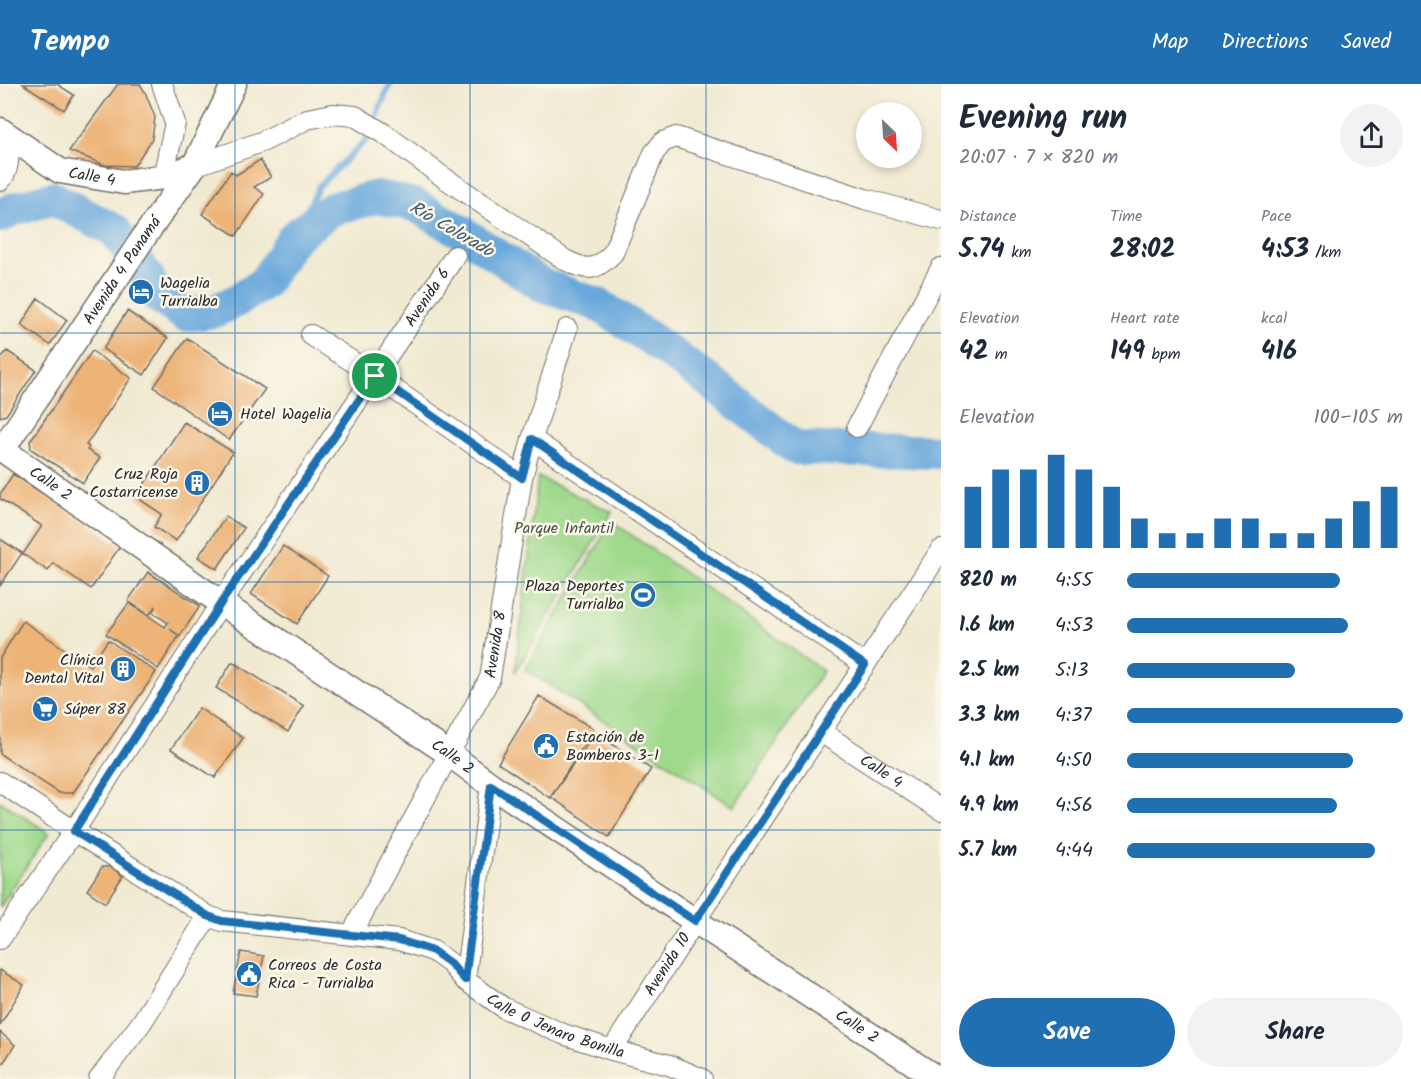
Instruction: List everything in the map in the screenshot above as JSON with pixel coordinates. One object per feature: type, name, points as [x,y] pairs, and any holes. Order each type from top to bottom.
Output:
[{"type":"main road","name":"Avenida 4 Panamá","points":[[1,450],[144,237],[195,166],[234,84]]},
{"type":"main road","name":"Calle 4","points":[[4,133],[60,171],[124,182],[163,177],[195,166]]},
{"type":"main road","name":"Calle 2","points":[[1,450],[221,603],[448,753],[491,785],[938,1079]]},
{"type":"street","points":[[162,84],[175,123],[163,177]]},
{"type":"street","points":[[195,166],[264,141],[307,119],[333,114],[355,116],[386,135],[443,177],[565,260],[579,267],[593,268],[603,263],[613,253],[654,153],[663,142],[676,137],[865,199],[941,220]]},
{"type":"street","points":[[0,180],[8,169],[4,133]]},
{"type":"street","name":"Avenida 6","points":[[0,939],[74,831],[221,603],[455,256]]},
{"type":"street","points":[[857,428],[941,268]]},
{"type":"street","name":"Avenida 8","points":[[351,935],[490,678],[522,478],[567,329]]},
{"type":"street","points":[[311,335],[375,376],[522,478]]},
{"type":"street","points":[[532,439],[865,665]]},
{"type":"street","name":"Avenida 10","points":[[612,1050],[941,550]]},
{"type":"street","name":"Calle 4","points":[[822,732],[941,810]]},
{"type":"street","name":"Calle 0 Jenaro Bonilla","points":[[0,782],[208,916],[222,921],[399,940],[433,951],[450,963],[465,980],[504,1008],[563,1034],[669,1065],[702,1079]]},
{"type":"street","points":[[465,980],[491,785]]},
{"type":"street","points":[[99,1079],[142,1022],[208,916]]},
{"type":"green space","name":"Parque Infantil","points":[[538,477],[612,512],[515,672]]},
{"type":"green space","name":"Plaza Deportes Turrialba","points":[[612,521],[823,671],[734,807],[525,669]]},
{"type":"green space","points":[[0,801],[49,833],[0,907]]},
{"type":"building","points":[[23,84],[57,84],[74,95],[64,110]]},
{"type":"building","points":[[118,84],[140,84],[155,117],[152,139],[134,166],[105,165],[69,151]]},
{"type":"building","points":[[260,160],[271,177],[254,187],[264,194],[236,236],[202,214],[231,171],[236,175]]},
{"type":"building","points":[[38,298],[67,320],[50,345],[21,325]]},
{"type":"building","points":[[127,311],[168,338],[144,375],[103,349]]},
{"type":"building","name":"Hotel Wagelia","points":[[187,338],[265,389],[229,440],[154,387]]},
{"type":"building","points":[[7,351],[36,370],[6,415],[0,417],[0,359]]},
{"type":"building","points":[[92,351],[131,378],[86,445],[89,447],[87,450],[100,458],[83,483],[31,449],[30,441]]},
{"type":"building","points":[[184,422],[233,452],[176,541],[154,527],[162,514],[136,497]]},
{"type":"building","points":[[13,474],[121,545],[91,589],[53,563],[48,571],[23,554],[42,526],[0,499],[0,494]]},
{"type":"building","points":[[226,516],[244,528],[217,569],[198,557]]},
{"type":"building","points":[[0,539],[22,553],[0,586]]},
{"type":"building","points":[[283,546],[328,576],[297,624],[251,594]]},
{"type":"building","points":[[148,572],[200,606],[180,636],[170,629],[179,636],[158,669],[106,634],[129,603],[165,627],[168,623],[152,612],[156,606],[149,615],[128,601]]},
{"type":"building","points":[[23,621],[90,666],[108,640],[156,672],[73,793],[59,793],[0,754],[0,658]]},
{"type":"building","points":[[232,662],[304,706],[288,732],[216,688]]},
{"type":"building","name":"Estación de Bomberos 3-1","points":[[539,696],[594,729],[550,798],[498,763]]},
{"type":"building","points":[[199,708],[243,738],[215,778],[171,749]]},
{"type":"building","points":[[595,733],[651,769],[609,837],[551,797]]},
{"type":"building","points":[[102,867],[111,867],[123,876],[105,903],[87,890]]},
{"type":"building","name":"Correos de Costa Rica - Turrialba","points":[[241,952],[264,956],[256,996],[233,993]]},
{"type":"building","points":[[0,970],[24,985],[0,1025]]},
{"type":"building","points":[[0,1032],[15,1045],[0,1068]]},
{"type":"waterway","points":[[294,237],[319,186],[366,140],[390,84]]},
{"type":"waterway","name":"Río Colorado","points":[[0,216],[14,209],[53,198],[115,231],[147,276],[157,296],[185,315],[215,311],[238,300],[264,283],[294,237],[332,209],[377,197],[415,205],[460,231],[542,285],[599,305],[709,381],[795,448],[941,452]]},
{"type":"place","name":"Wagelia Turrialba","points":[[141,292]]},
{"type":"place","name":"Hotel Wagelia","points":[[220,414]]},
{"type":"place","name":"Cruz Roja Costarricense","points":[[197,483]]},
{"type":"place","name":"Plaza Deportes Turrialba","points":[[643,595]]},
{"type":"place","name":"Clínica Dental Vital","points":[[123,669]]},
{"type":"place","name":"Súper 88","points":[[45,709]]},
{"type":"place","name":"Estación de Bomberos 3-1","points":[[546,746]]},
{"type":"place","name":"Correos de Costa Rica - Turrialba","points":[[249,974]]},
{"type":"route","points":[[375,376],[522,478],[532,439],[865,665],[695,921],[491,785],[465,980],[450,963],[433,951],[399,940],[222,921],[208,916],[74,831],[221,603],[375,376]]}]
